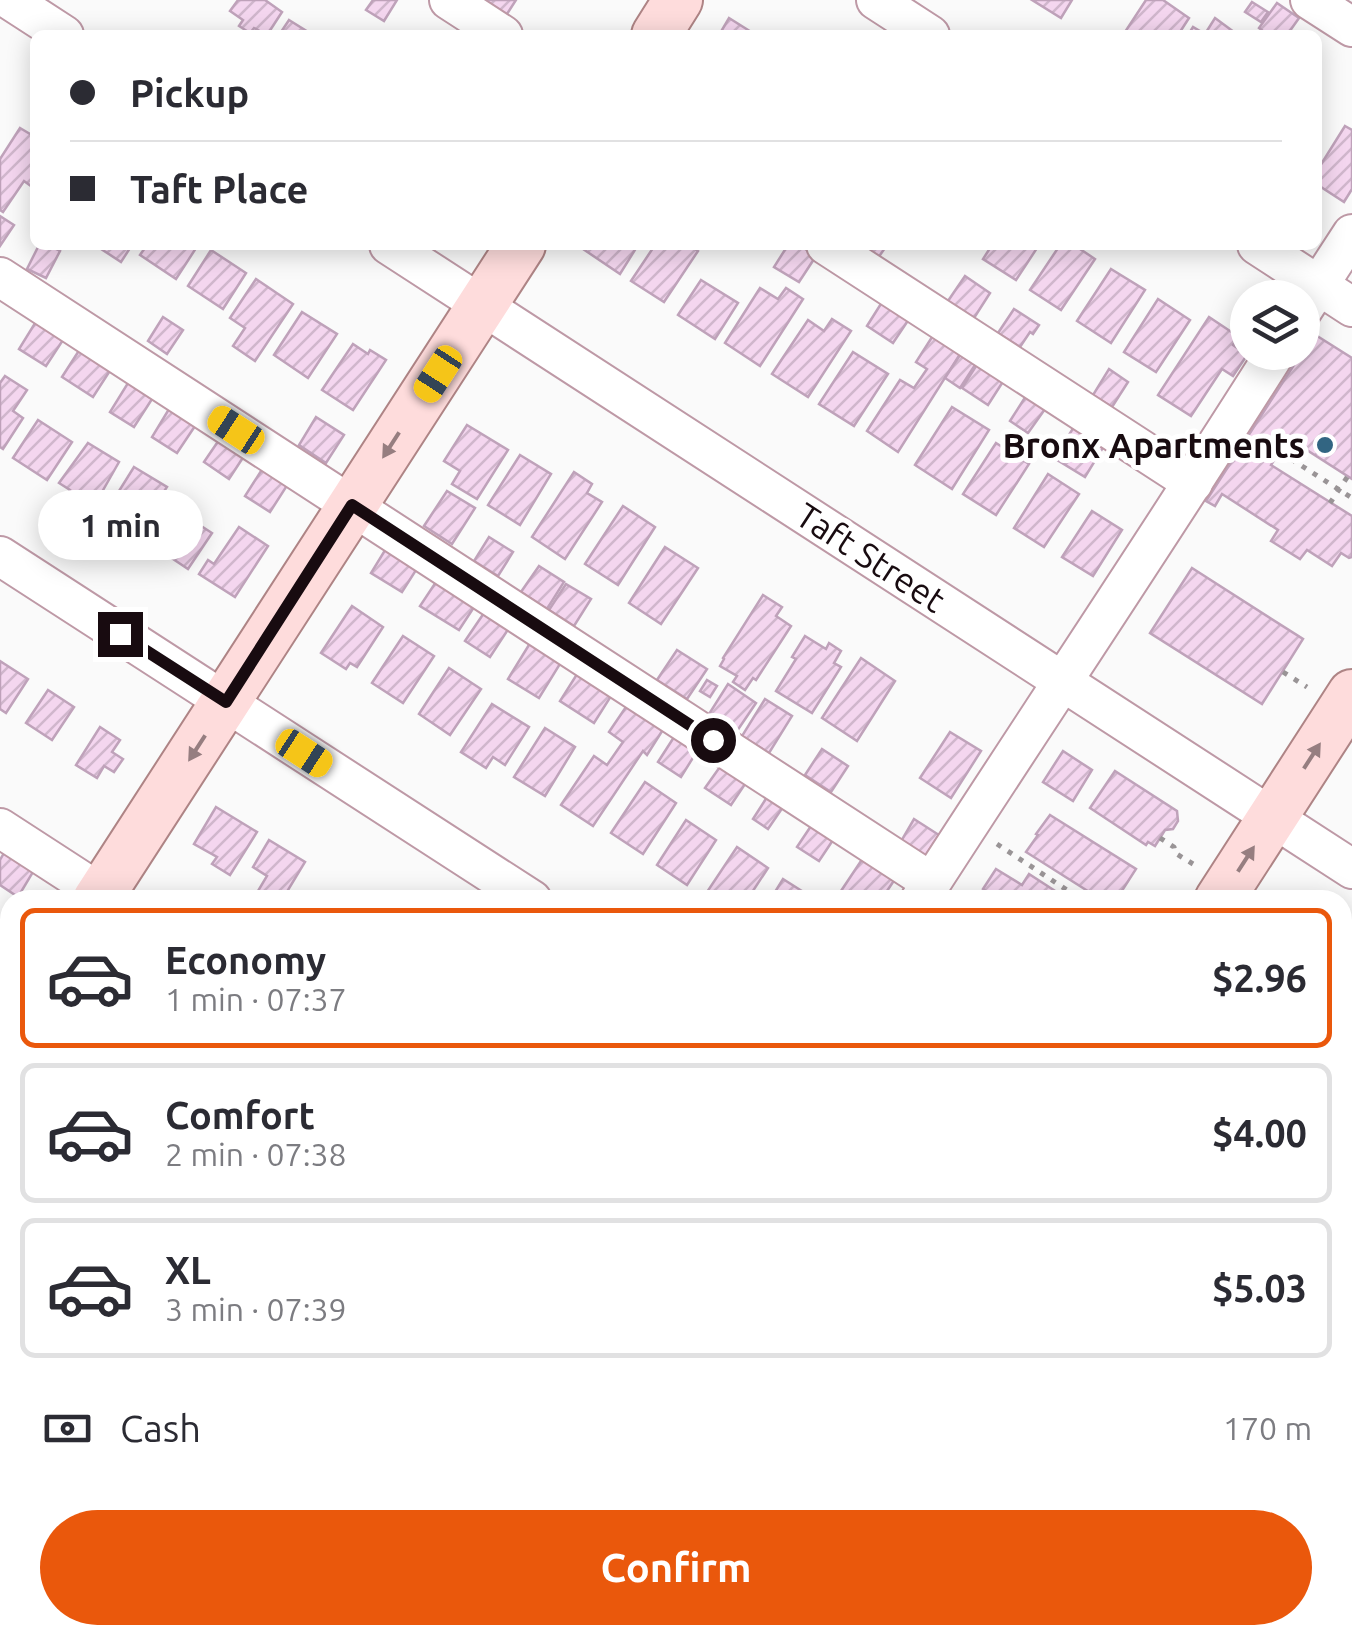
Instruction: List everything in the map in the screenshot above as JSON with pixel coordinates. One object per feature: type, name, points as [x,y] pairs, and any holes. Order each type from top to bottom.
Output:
[{"type":"main road","points":[[659,30],[678,0]]},
{"type":"main road","points":[[108,890],[518,250]]},
{"type":"main road","points":[[1206,882],[1272,817],[1330,691]]},
{"type":"street","points":[[10,0],[56,30]]},
{"type":"street","points":[[449,0],[495,30]]},
{"type":"street","points":[[876,0],[922,30]]},
{"type":"street","points":[[1310,0],[1352,27]]},
{"type":"street","points":[[1320,284],[1352,234]]},
{"type":"street","name":"Taft Street","points":[[398,250],[1352,869]]},
{"type":"street","points":[[834,250],[1194,483]]},
{"type":"street","points":[[1261,250],[1292,280]]},
{"type":"street","points":[[0,276],[352,505],[925,890]]},
{"type":"street","points":[[1320,300],[1352,306]]},
{"type":"street","points":[[927,890],[1265,370]]},
{"type":"street","points":[[0,556],[517,890]]},
{"type":"street","points":[[0,828],[91,890]]},
{"type":"path","points":[[1280,452],[1352,498]]},
{"type":"path","points":[[1330,502],[1348,476]]},
{"type":"path","points":[[1282,672],[1330,691]]},
{"type":"path","points":[[968,826],[1067,890]]},
{"type":"path","points":[[1160,838],[1174,847],[1206,882]]},
{"type":"building","points":[[238,0],[265,0],[282,12],[270,30],[245,30],[239,26],[243,20],[230,11]]},
{"type":"building","points":[[373,0],[397,0],[384,21],[366,10]]},
{"type":"building","points":[[480,0],[516,0],[505,17]]},
{"type":"building","points":[[1032,0],[1072,0],[1061,18]]},
{"type":"building","points":[[1146,0],[1163,0],[1189,18],[1181,30],[1126,30]]},
{"type":"building","points":[[1252,2],[1268,12],[1261,22],[1245,12]]},
{"type":"building","points":[[1277,3],[1299,18],[1291,30],[1259,28]]},
{"type":"building","points":[[729,18],[748,30],[722,30]]},
{"type":"building","points":[[1215,18],[1231,30],[1208,30]]},
{"type":"building","points":[[289,20],[305,30],[282,30]]},
{"type":"building","points":[[1345,126],[1352,130],[1352,189],[1344,202],[1322,188],[1322,163]]},
{"type":"building","points":[[20,128],[30,134],[30,185],[24,181],[3,212],[0,210],[0,159]]},
{"type":"building","points":[[0,216],[14,225],[0,246]]},
{"type":"building","points":[[36,250],[60,251],[46,278],[27,269]]},
{"type":"building","points":[[103,250],[129,250],[121,262]]},
{"type":"building","points":[[144,250],[195,250],[176,279],[140,255]]},
{"type":"building","points":[[211,250],[246,273],[223,309],[188,286]]},
{"type":"building","points":[[584,250],[635,250],[620,274]]},
{"type":"building","points":[[652,250],[698,251],[664,302],[631,281]]},
{"type":"building","points":[[785,250],[807,250],[816,256],[799,282],[774,267]]},
{"type":"building","points":[[866,250],[884,250],[878,258]]},
{"type":"building","points":[[989,250],[1036,250],[1016,280],[983,259]]},
{"type":"building","points":[[1057,250],[1082,250],[1095,259],[1061,310],[1030,290]]},
{"type":"building","points":[[1111,269],[1145,290],[1111,343],[1077,321]]},
{"type":"building","points":[[965,276],[990,293],[974,318],[948,301]]},
{"type":"building","points":[[256,279],[293,304],[255,361],[233,346],[245,328],[230,318]]},
{"type":"building","points":[[701,280],[738,303],[715,339],[678,315]]},
{"type":"building","points":[[760,288],[778,299],[786,288],[803,299],[760,366],[725,343]]},
{"type":"building","points":[[884,299],[911,316],[893,343],[867,326]]},
{"type":"building","points":[[1158,299],[1190,320],[1156,372],[1124,352]]},
{"type":"building","points":[[1014,309],[1039,325],[1020,347],[998,333]]},
{"type":"building","points":[[302,312],[337,334],[308,378],[274,355]]},
{"type":"building","points":[[163,317],[183,330],[167,354],[148,341]]},
{"type":"building","points":[[1209,317],[1230,331],[1230,370],[1237,370],[1233,376],[1222,369],[1191,416],[1158,395]]},
{"type":"building","points":[[832,319],[851,331],[808,397],[772,374],[808,320],[824,331]]},
{"type":"building","points":[[37,320],[65,337],[46,366],[19,349]]},
{"type":"building","points":[[934,334],[962,351],[898,452],[867,431],[900,380],[914,388],[927,369],[916,362]]},
{"type":"building","name":"Bronx Apartments","points":[[1320,338],[1352,358],[1352,479],[1288,438],[1271,465],[1352,516],[1352,557],[1341,553],[1332,566],[1307,550],[1300,559],[1271,541],[1278,530],[1222,494],[1215,506],[1206,501],[1291,370],[1320,370]]},
{"type":"building","points":[[353,344],[386,360],[353,410],[322,390]]},
{"type":"building","points":[[80,349],[111,369],[93,397],[62,377]]},
{"type":"building","points":[[853,352],[888,374],[854,426],[819,404]]},
{"type":"building","points":[[960,355],[975,365],[960,388],[945,378]]},
{"type":"building","points":[[978,363],[1004,380],[988,405],[962,388]]},
{"type":"building","points":[[1109,369],[1128,382],[1112,407],[1093,395]]},
{"type":"building","points":[[5,376],[27,390],[13,411],[23,418],[3,449],[0,383]]},
{"type":"building","points":[[128,383],[152,399],[134,427],[110,412]]},
{"type":"building","points":[[1026,396],[1045,409],[1028,433],[1010,421]]},
{"type":"building","points":[[952,407],[989,430],[952,489],[915,465]]},
{"type":"building","points":[[169,409],[195,426],[177,453],[152,437]]},
{"type":"building","points":[[316,417],[344,435],[326,463],[299,445]]},
{"type":"building","points":[[38,420],[72,442],[47,480],[13,458]]},
{"type":"building","points":[[467,425],[508,450],[477,499],[452,484],[460,471],[444,461]]},
{"type":"building","points":[[1074,427],[1104,446],[1085,477],[1054,458]]},
{"type":"building","points":[[219,440],[244,456],[229,479],[204,462]]},
{"type":"building","points":[[88,443],[119,462],[94,506],[68,494],[70,490],[59,483]]},
{"type":"building","points":[[996,443],[1029,464],[996,515],[963,494]]},
{"type":"building","points":[[520,455],[551,474],[520,525],[488,505]]},
{"type":"building","points":[[134,467],[167,487],[135,535],[104,515]]},
{"type":"building","points":[[263,468],[288,484],[270,512],[245,496]]},
{"type":"building","points":[[574,472],[592,484],[587,493],[602,502],[565,559],[532,537]]},
{"type":"building","points":[[1048,474],[1079,494],[1044,547],[1014,528]]},
{"type":"building","points":[[447,491],[475,508],[452,544],[424,526]]},
{"type":"building","points":[[623,506],[655,527],[618,585],[585,564]]},
{"type":"building","points":[[175,509],[212,533],[188,569],[152,545]]},
{"type":"building","points":[[1092,511],[1122,530],[1093,576],[1062,557]]},
{"type":"building","points":[[239,527],[268,546],[235,597],[199,574],[208,560],[214,564]]},
{"type":"building","points":[[489,537],[513,552],[498,576],[474,561]]},
{"type":"building","points":[[387,547],[418,567],[402,592],[371,573]]},
{"type":"building","points":[[665,547],[698,568],[661,624],[629,603]]},
{"type":"building","points":[[539,566],[564,582],[547,609],[521,592]]},
{"type":"building","points":[[1192,568],[1303,639],[1262,704],[1150,633]]},
{"type":"building","points":[[438,579],[476,604],[459,630],[420,606]]},
{"type":"building","points":[[566,584],[591,599],[574,626],[549,610]]},
{"type":"building","points":[[763,595],[782,607],[776,616],[791,626],[756,680],[753,678],[745,690],[733,682],[737,676],[720,666]]},
{"type":"building","points":[[352,606],[383,627],[357,667],[350,663],[346,669],[321,653]]},
{"type":"building","points":[[484,613],[509,628],[490,657],[465,641]]},
{"type":"building","points":[[403,636],[434,656],[403,703],[372,683]]},
{"type":"building","points":[[805,636],[826,649],[829,643],[841,651],[834,663],[841,667],[812,713],[776,691]]},
{"type":"building","points":[[532,640],[563,659],[539,698],[508,679]]},
{"type":"building","points":[[677,650],[707,669],[687,699],[657,680]]},
{"type":"building","points":[[861,658],[895,681],[857,741],[822,718]]},
{"type":"building","points":[[0,661],[28,679],[6,713],[0,709]]},
{"type":"building","points":[[449,668],[481,689],[450,735],[419,714]]},
{"type":"building","points":[[579,671],[613,693],[594,723],[560,701]]},
{"type":"building","points":[[707,680],[717,686],[710,697],[700,691]]},
{"type":"building","points":[[728,684],[756,703],[737,731],[709,714]]},
{"type":"building","points":[[48,690],[74,707],[52,740],[26,723]]},
{"type":"building","points":[[765,699],[792,716],[769,753],[742,736]]},
{"type":"building","points":[[492,704],[529,727],[505,765],[493,757],[486,768],[461,752]]},
{"type":"building","points":[[628,704],[664,728],[647,755],[643,751],[593,826],[561,805],[594,756],[607,765],[623,742],[609,732]]},
{"type":"building","points":[[100,727],[120,740],[112,752],[123,759],[114,772],[104,766],[97,778],[76,765]]},
{"type":"building","points":[[545,728],[575,747],[545,796],[514,777]]},
{"type":"building","points":[[950,732],[981,751],[951,798],[920,778]]},
{"type":"building","points":[[676,734],[699,748],[681,777],[658,762]]},
{"type":"building","points":[[822,749],[848,766],[831,792],[805,775]]},
{"type":"building","points":[[1063,751],[1092,770],[1073,801],[1043,782]]},
{"type":"building","points":[[722,764],[747,781],[731,805],[705,788]]},
{"type":"building","points":[[1115,771],[1177,811],[1178,821],[1173,829],[1165,830],[1155,846],[1148,842],[1146,845],[1090,808]]},
{"type":"building","points":[[645,782],[676,803],[643,854],[611,833]]},
{"type":"building","points":[[769,794],[785,804],[768,829],[753,819]]},
{"type":"building","points":[[216,807],[257,832],[230,875],[212,864],[217,857],[194,844]]},
{"type":"building","points":[[1050,815],[1136,869],[1122,890],[1086,890],[1026,852]]},
{"type":"building","points":[[914,819],[939,835],[924,858],[900,843]]},
{"type":"building","points":[[686,820],[716,840],[687,885],[657,865]]},
{"type":"building","points":[[813,823],[835,837],[819,861],[797,847]]},
{"type":"building","points":[[269,840],[305,862],[288,890],[259,890],[267,876],[253,867]]},
{"type":"building","points":[[737,847],[768,868],[754,890],[708,890]]},
{"type":"building","points":[[4,853],[33,872],[22,890],[8,890],[0,885],[0,860]]},
{"type":"building","points":[[865,855],[897,876],[888,890],[842,890]]},
{"type":"building","points":[[996,869],[1022,885],[1029,874],[1054,890],[984,890]]},
{"type":"building","points":[[783,879],[800,890],[776,890]]},
{"type":"place","name":"Bronx Apartments","points":[[1325,445]]},
{"type":"route","points":[[120,634],[226,702],[352,505],[713,740]]}]
